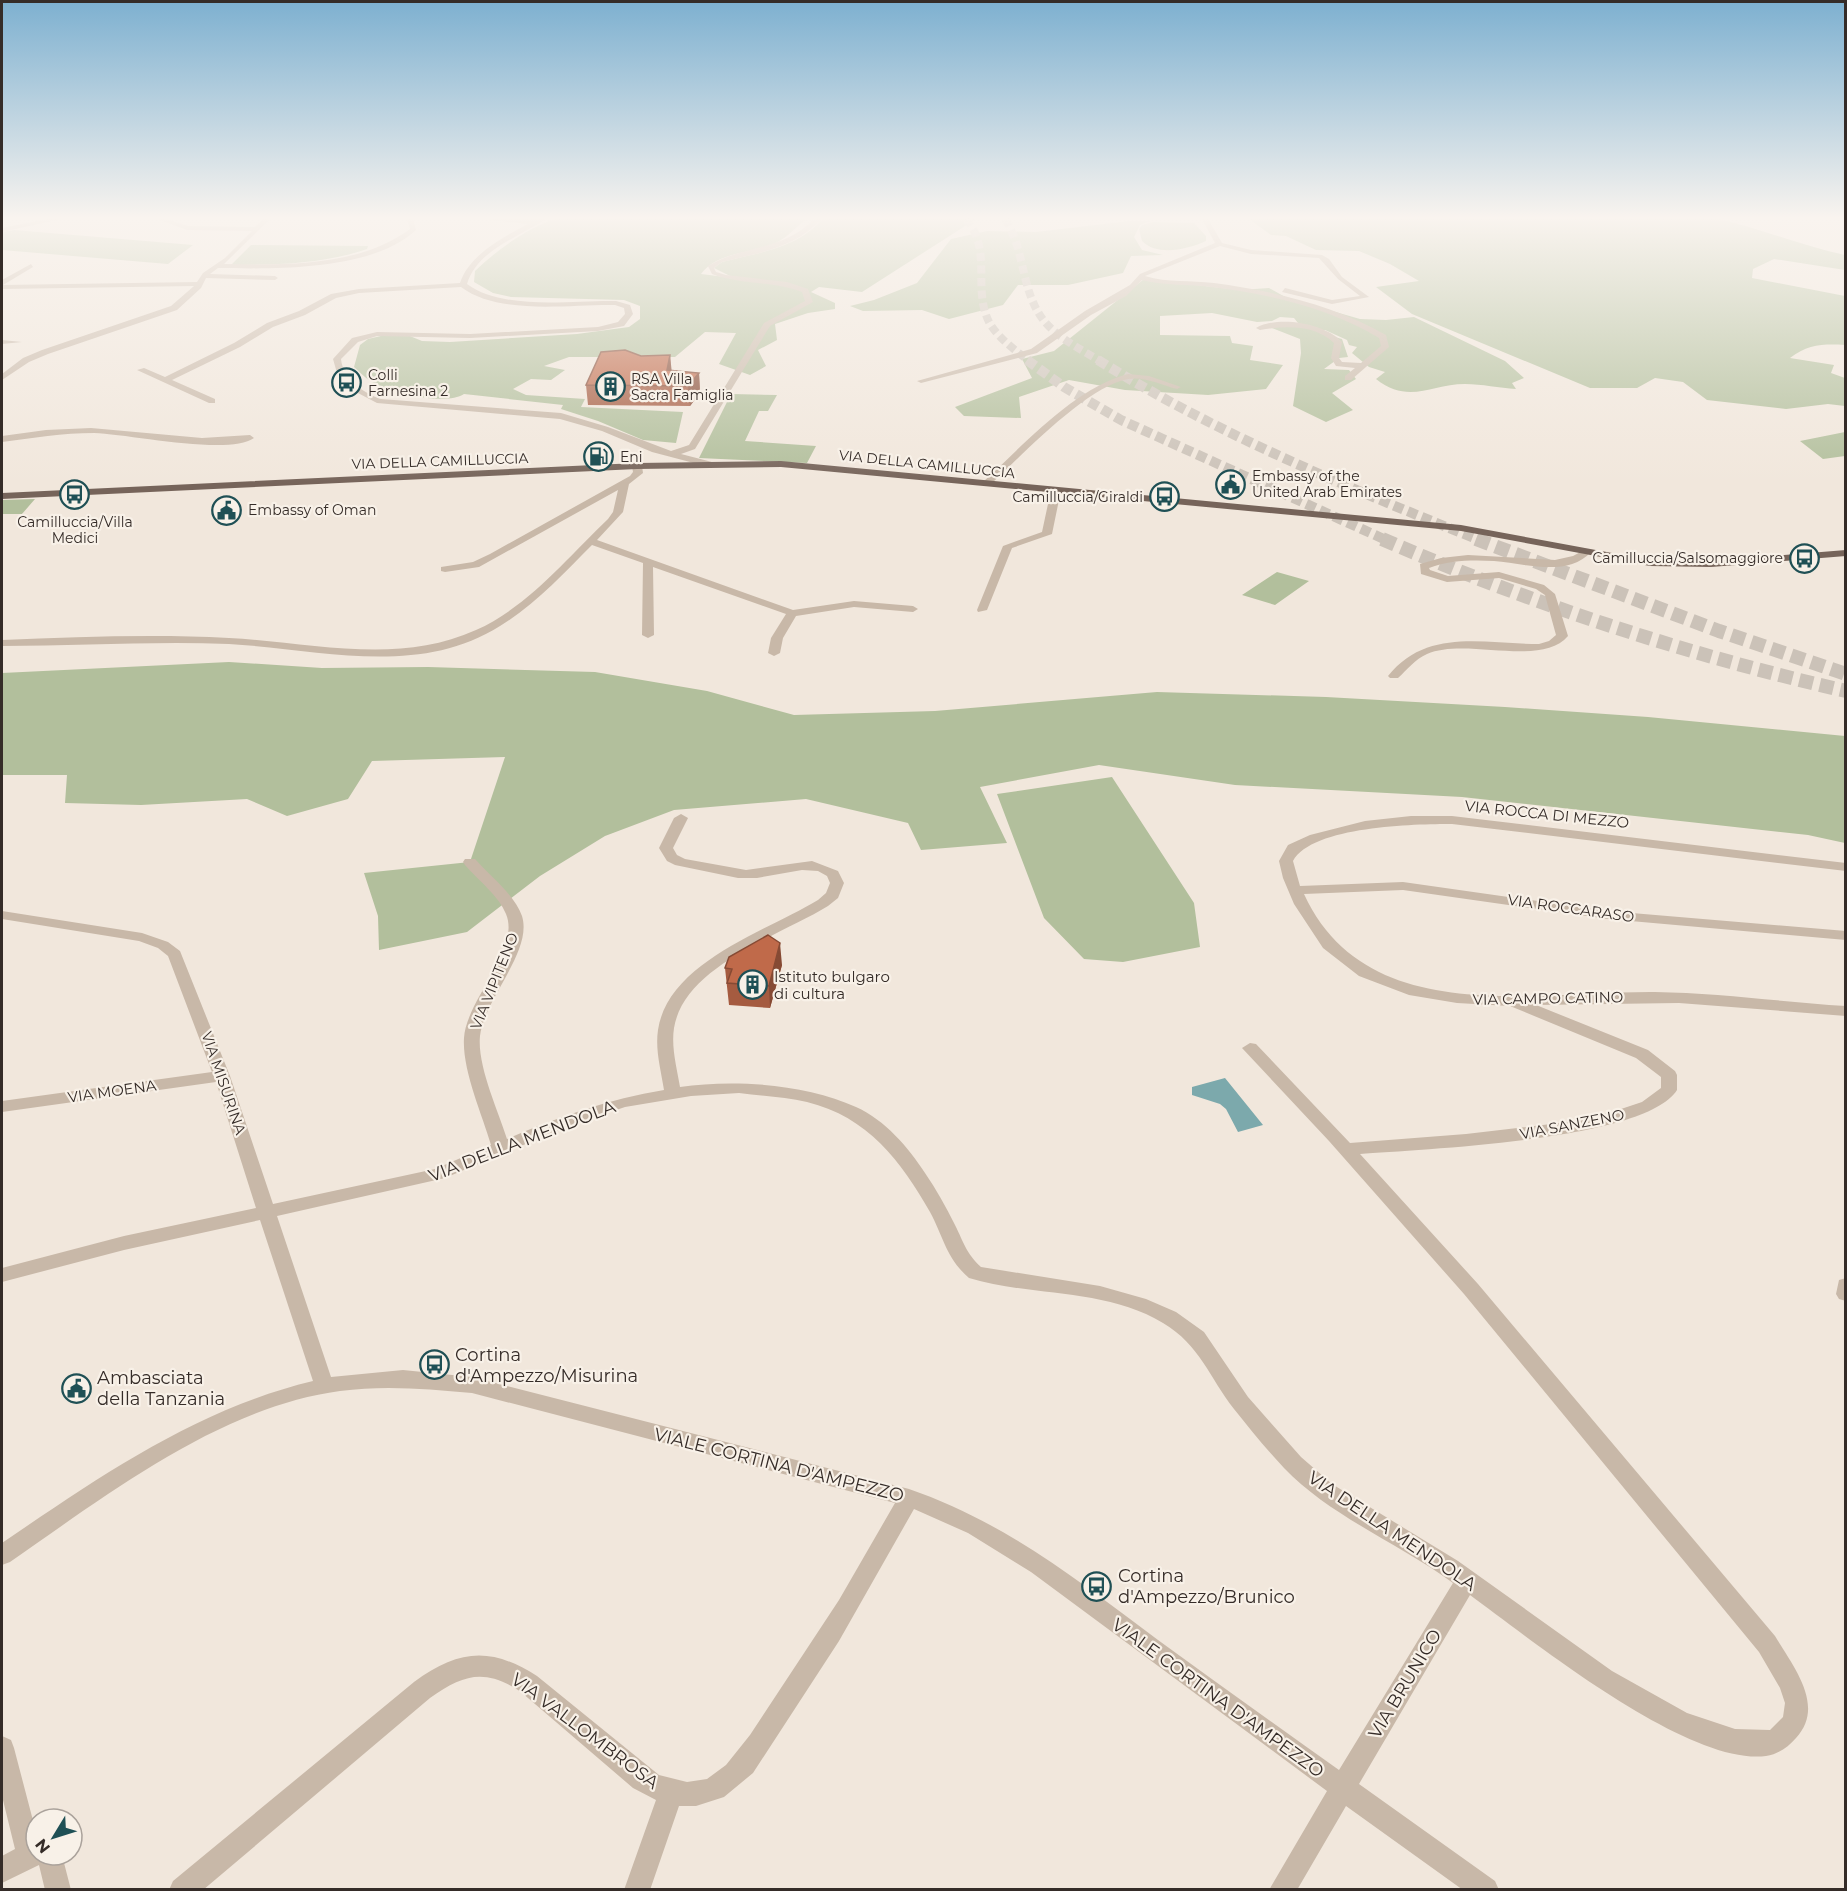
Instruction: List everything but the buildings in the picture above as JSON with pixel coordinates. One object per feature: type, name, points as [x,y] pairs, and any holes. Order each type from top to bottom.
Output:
[{"type":"main road","name":"VIA DELLA CAMILLUCCIA","points":[[2,496],[640,466],[800,465],[1472,529],[1637,561],[1684,564],[1845,553]]},
{"type":"street","points":[[2,378],[16,366],[45,352],[173,307]]},
{"type":"street","points":[[164,381],[237,345],[270,325],[313,307]]},
{"type":"street","points":[[627,307],[629,314],[621,324],[598,329],[470,336],[400,333],[370,335],[355,340],[344,351],[337,359],[338,369],[363,394],[380,401],[561,416],[605,429],[655,450],[709,464]]},
{"type":"street","points":[[673,454],[692,447],[767,325],[799,307]]},
{"type":"street","points":[[921,381],[1034,351],[1099,307]]},
{"type":"street","points":[[1304,307],[1352,322],[1377,333],[1386,341],[1385,347],[1348,378]]},
{"type":"street","points":[[1260,328],[1287,325],[1325,332],[1338,342],[1335,358],[1339,364],[1363,366]]},
{"type":"street","points":[[2,342],[18,342]]},
{"type":"street","points":[[141,370],[212,401]]},
{"type":"street","points":[[986,483],[1091,393],[1117,379],[1133,376],[1177,387]]},
{"type":"street","points":[[2,439],[54,433],[105,431],[209,441],[250,438]]},
{"type":"street","points":[[445,569],[482,562],[625,483],[637,475],[640,466],[654,460],[655,450]]},
{"type":"street","points":[[2,643],[192,640],[233,641],[365,655],[422,652],[481,633],[499,623],[618,513],[625,483]]},
{"type":"street","points":[[982,610],[1008,546],[1047,534],[1056,490]]},
{"type":"street","points":[[590,541],[792,613],[854,604],[913,609]]},
{"type":"street","points":[[1394,676],[1418,654],[1435,648],[1539,647],[1553,644],[1562,636],[1550,594],[1540,587],[1498,575],[1443,579],[1427,574],[1423,569],[1424,566],[1440,561],[1485,558],[1563,562],[1576,559],[1586,552]]},
{"type":"street","points":[[648,563],[648,635]]},
{"type":"street","points":[[774,653],[777,638],[792,613]]},
{"type":"street","points":[[673,1093],[666,1035],[668,1019],[684,991],[712,965],[823,903],[833,895],[837,883],[833,874],[815,866],[795,865],[744,874],[680,862],[672,858],[666,848],[681,818]]},
{"type":"street","name":"VIA ROCCA DI MEZZO","points":[[1296,890],[1287,867],[1287,856],[1293,848],[1346,830],[1411,820],[1452,820],[1513,826],[1845,867]]},
{"type":"street","name":"VIA VIPITENO","points":[[470,862],[508,907],[516,922],[515,938],[478,1014],[472,1040],[501,1149]]},
{"type":"street","name":"VIA ROCCARASO","points":[[1296,890],[1403,886],[1608,915],[1845,936]]},
{"type":"street","name":"VIA CAMPO CATINO","points":[[1296,890],[1307,916],[1323,939],[1368,975],[1392,986],[1437,996],[1508,1000],[1658,997],[1845,1011]]},
{"type":"street","name":"VIA MISURINA","points":[[2,915],[129,935],[168,948],[182,967],[222,1076],[324,1385]]},
{"type":"street","name":"VIA SANZENO","points":[[1346,1149],[1526,1134],[1586,1124],[1644,1108],[1662,1098],[1669,1090],[1669,1075],[1642,1053],[1508,1000]]},
{"type":"street","name":"VIA DELLA MENDOLA","points":[[2,1275],[124,1243],[225,1223],[267,1211],[400,1185],[439,1174],[585,1113],[673,1093],[739,1088],[783,1092],[834,1104],[863,1118],[894,1144],[919,1177],[946,1225],[961,1260],[968,1267],[987,1277],[1119,1298],[1169,1317],[1197,1337],[1241,1403],[1310,1479],[1467,1580],[1604,1680],[1695,1728],[1735,1741],[1765,1744],[1778,1740],[1795,1722],[1797,1703],[1791,1684],[1767,1644],[1471,1289],[1346,1149],[1250,1048]]},
{"type":"street","name":"VIA MOENA","points":[[2,1107],[222,1076]]},
{"type":"street","points":[[1845,1285],[1845,1294]]},
{"type":"street","name":"VIALE CORTINA D'AMPEZZO","points":[[2,1555],[198,1428],[252,1406],[324,1385],[390,1380],[441,1381],[472,1385],[909,1498],[965,1520],[1009,1546],[1486,1890]]},
{"type":"street","name":"VIA VALLOMBROSA","points":[[182,1890],[422,1690],[440,1677],[462,1667],[483,1665],[519,1677],[642,1779],[671,1793],[706,1792],[727,1781],[744,1764],[834,1632],[909,1498]]},
{"type":"street","name":"VIA BRUNICO","points":[[1282,1890],[1467,1580]]},
{"type":"street","points":[[2,1748],[24,1815]]},
{"type":"street","points":[[637,1890],[671,1793]]},
{"type":"street","points":[[2,1870],[24,1860]]},
{"type":"street","points":[[52,1867],[58,1890]]},
{"type":"green space","points":[[640,307],[835,307],[775,324],[777,340],[758,350],[766,366],[750,375],[719,364],[736,333],[705,332],[675,357],[569,357],[544,366],[565,370],[551,380],[531,379],[513,389],[526,395],[585,399],[581,407],[683,412],[676,443],[643,440],[598,421],[561,409],[563,405],[464,394],[445,399],[405,394],[372,382],[354,367],[360,345],[368,339],[385,335],[405,334],[422,341],[450,342],[577,334],[629,327],[640,319]]},
{"type":"green space","points":[[853,307],[994,307],[949,319],[922,310],[863,311]]},
{"type":"green space","points":[[1109,307],[1319,307],[1360,319],[1386,320],[1414,317],[1505,361],[1524,378],[1512,383],[1516,389],[1465,384],[1420,391],[1399,391],[1376,379],[1385,372],[1369,367],[1352,353],[1357,347],[1349,345],[1347,340],[1325,330],[1320,333],[1342,339],[1348,357],[1339,358],[1324,369],[1349,370],[1356,379],[1332,393],[1353,410],[1326,422],[1293,406],[1301,353],[1300,339],[1267,326],[1294,325],[1298,323],[1294,318],[1280,317],[1272,321],[1257,322],[1212,313],[1160,316],[1160,335],[1230,336],[1232,343],[1253,346],[1250,360],[1283,365],[1266,389],[1208,395],[1125,390],[1069,380],[1019,397],[1021,418],[964,416],[955,407],[1032,378],[1022,359],[1054,351]]},
{"type":"green space","points":[[1403,307],[1845,307],[1845,345],[1816,346],[1803,350],[1790,358],[1834,365],[1831,373],[1845,378],[1845,406],[1828,404],[1786,409],[1707,400],[1683,382],[1655,378],[1637,388],[1590,388],[1412,314]]},
{"type":"green space","points":[[731,394],[777,395],[768,411],[759,411],[745,441],[816,446],[807,463],[699,458]]},
{"type":"green space","points":[[1845,432],[1845,456],[1823,459],[1800,441]]},
{"type":"green space","points":[[35,499],[22,514],[2,514],[2,500]]},
{"type":"green space","points":[[1277,572],[1309,581],[1275,605],[1242,595]]},
{"type":"green space","points":[[229,662],[322,668],[428,667],[595,672],[707,691],[794,715],[935,711],[1157,692],[1326,697],[1505,707],[1648,717],[1845,736],[1845,843],[1808,835],[1462,797],[1235,785],[1099,765],[980,787],[1007,843],[921,850],[908,823],[806,799],[674,810],[605,836],[540,876],[467,932],[379,950],[378,916],[364,873],[470,862],[505,757],[372,761],[348,799],[287,816],[247,799],[141,805],[65,803],[67,775],[2,775],[2,673]]},
{"type":"green space","points":[[1112,777],[1194,903],[1200,947],[1123,962],[1084,959],[1044,918],[997,794]]},
{"type":"water","points":[[1225,1078],[1263,1125],[1238,1132],[1226,1109],[1220,1104],[1192,1095],[1192,1087]]},
{"type":"tunnel","points":[[984,307],[993,328],[1029,361]]},
{"type":"tunnel","points":[[1035,307],[1050,328],[1100,361]]},
{"type":"tunnel","points":[[1027,360],[1064,387],[1121,420],[1386,540]]},
{"type":"tunnel","points":[[1098,360],[1143,387],[1237,436],[1333,480],[1479,540]]},
{"type":"tunnel","points":[[1382,539],[1495,585],[1611,626],[1728,661],[1846,691]]},
{"type":"tunnel","points":[[1476,539],[1719,631],[1846,674]]},
{"type":"place","name":"Colli Farnesina 2","points":[[347,383]]},
{"type":"place","name":"RSA Villa Sacra Famiglia","points":[[610,387]]},
{"type":"place","name":"Eni","points":[[599,457]]},
{"type":"place","name":"Embassy of the United Arab Emirates","points":[[1231,484]]},
{"type":"place","name":"Camilluccia/Villa Medici","points":[[75,495]]},
{"type":"place","name":"Camilluccia/Giraldi","points":[[1164,497]]},
{"type":"place","name":"Embassy of Oman","points":[[227,510]]},
{"type":"place","name":"Camilluccia/Salsomaggiore","points":[[1804,558]]},
{"type":"place","name":"Istituto bulgaro di cultura","points":[[753,985]]},
{"type":"place","name":"Cortina d'Ampezzo/Misurina","points":[[434,1365]]},
{"type":"place","name":"Ambasciata della Tanzania","points":[[76,1388]]},
{"type":"place","name":"Cortina d'Ampezzo/Brunico","points":[[1097,1586]]}]
